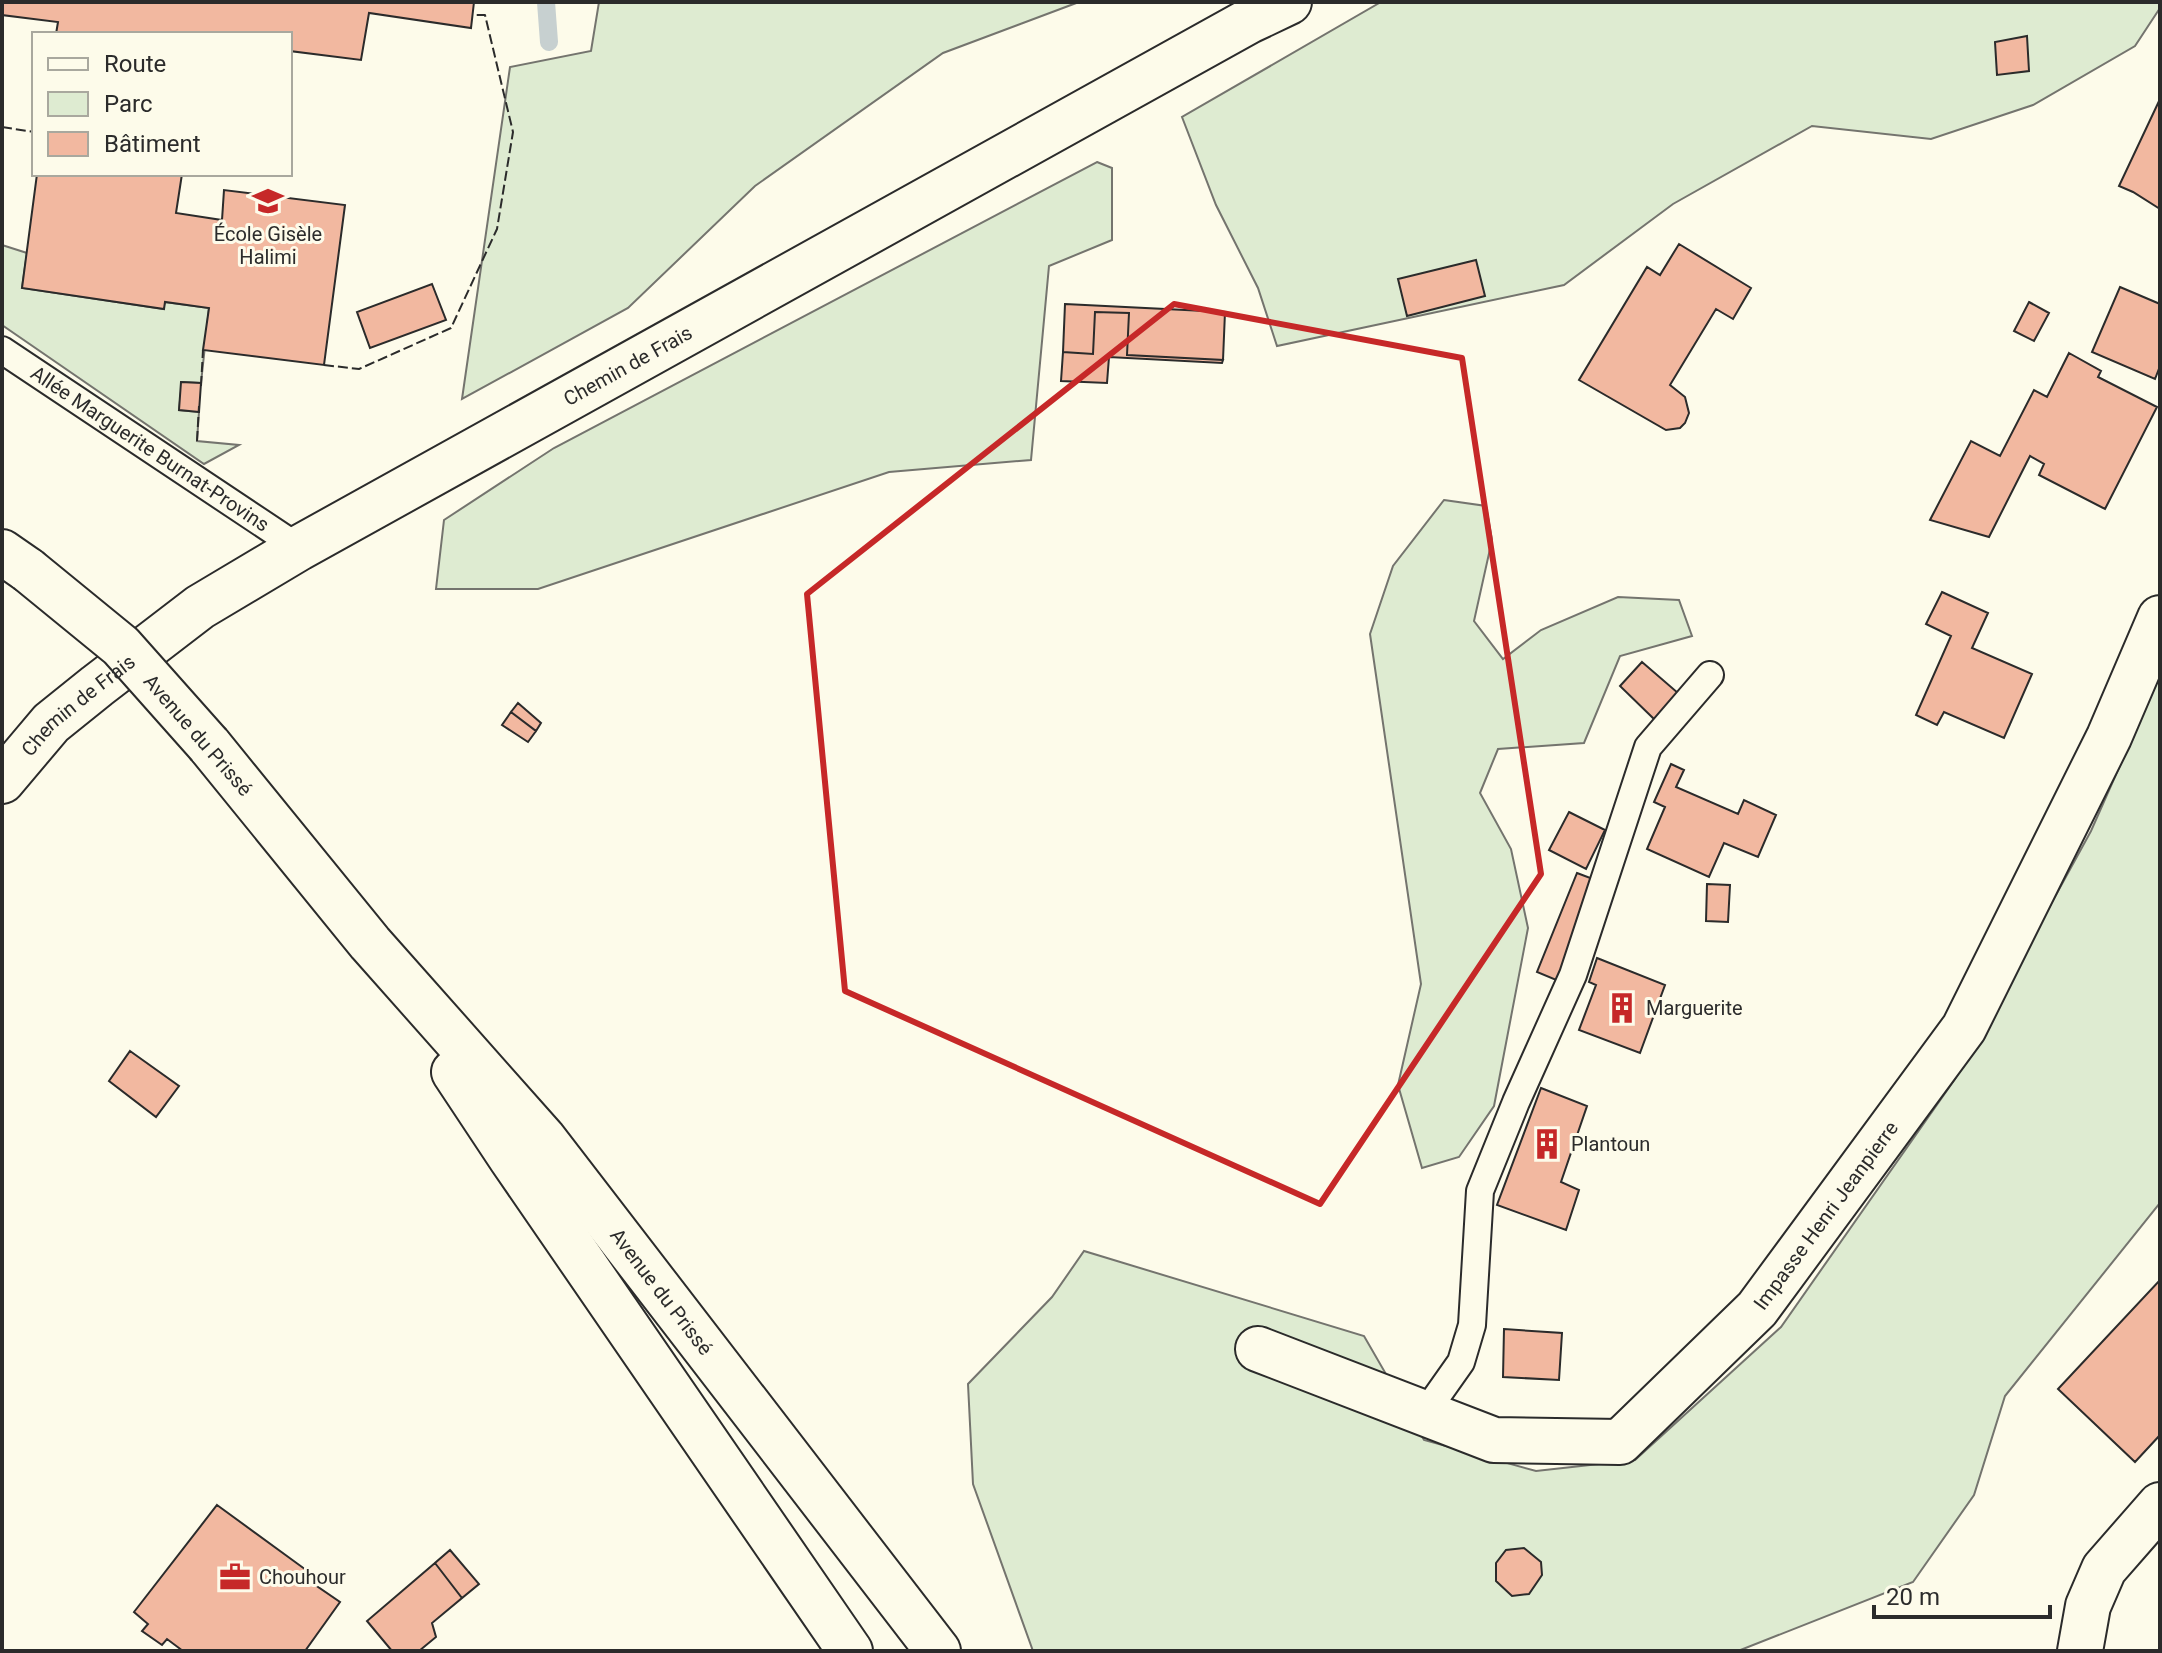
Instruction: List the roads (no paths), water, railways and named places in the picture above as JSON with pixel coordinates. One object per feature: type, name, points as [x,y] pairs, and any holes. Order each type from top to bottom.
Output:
[{"type":"street","name":"Chemin de Frais","points":[[2,781],[51,723],[200,607],[299,548],[1289,2]]},
{"type":"street","name":"Avenue du Prissé","points":[[15,561],[121,646],[209,745],[370,943],[543,1138],[938,1651]]},
{"type":"street","name":"Impasse Henri Jeanpierre","points":[[1258,1349],[1494,1440],[1620,1442],[1757,1309],[1964,1028],[2109,737],[2160,618]]},
{"type":"street","name":"Avenue du Prissé","points":[[370,943],[511,1158],[850,1651]]},
{"type":"street","points":[[2080,1651],[2088,1606],[2104,1569],[2160,1505]]},
{"type":"lane","name":"Allée Marguerite Burnat-Provins","points":[[2,350],[299,548]]},
{"type":"lane","points":[[1425,1413],[1461,1362],[1472,1325],[1480,1191],[1573,975],[1648,747],[1710,675]]},
{"type":"waterway","points":[[546,2],[549,42]]},
{"type":"place","name":"École Gisèle Halimi","points":[[268,201]]},
{"type":"place","name":"Marguerite","points":[[1622,1008]]},
{"type":"place","name":"Plantoun","points":[[1547,1144]]},
{"type":"place","name":"Chouhour","points":[[235,1577]]}]
